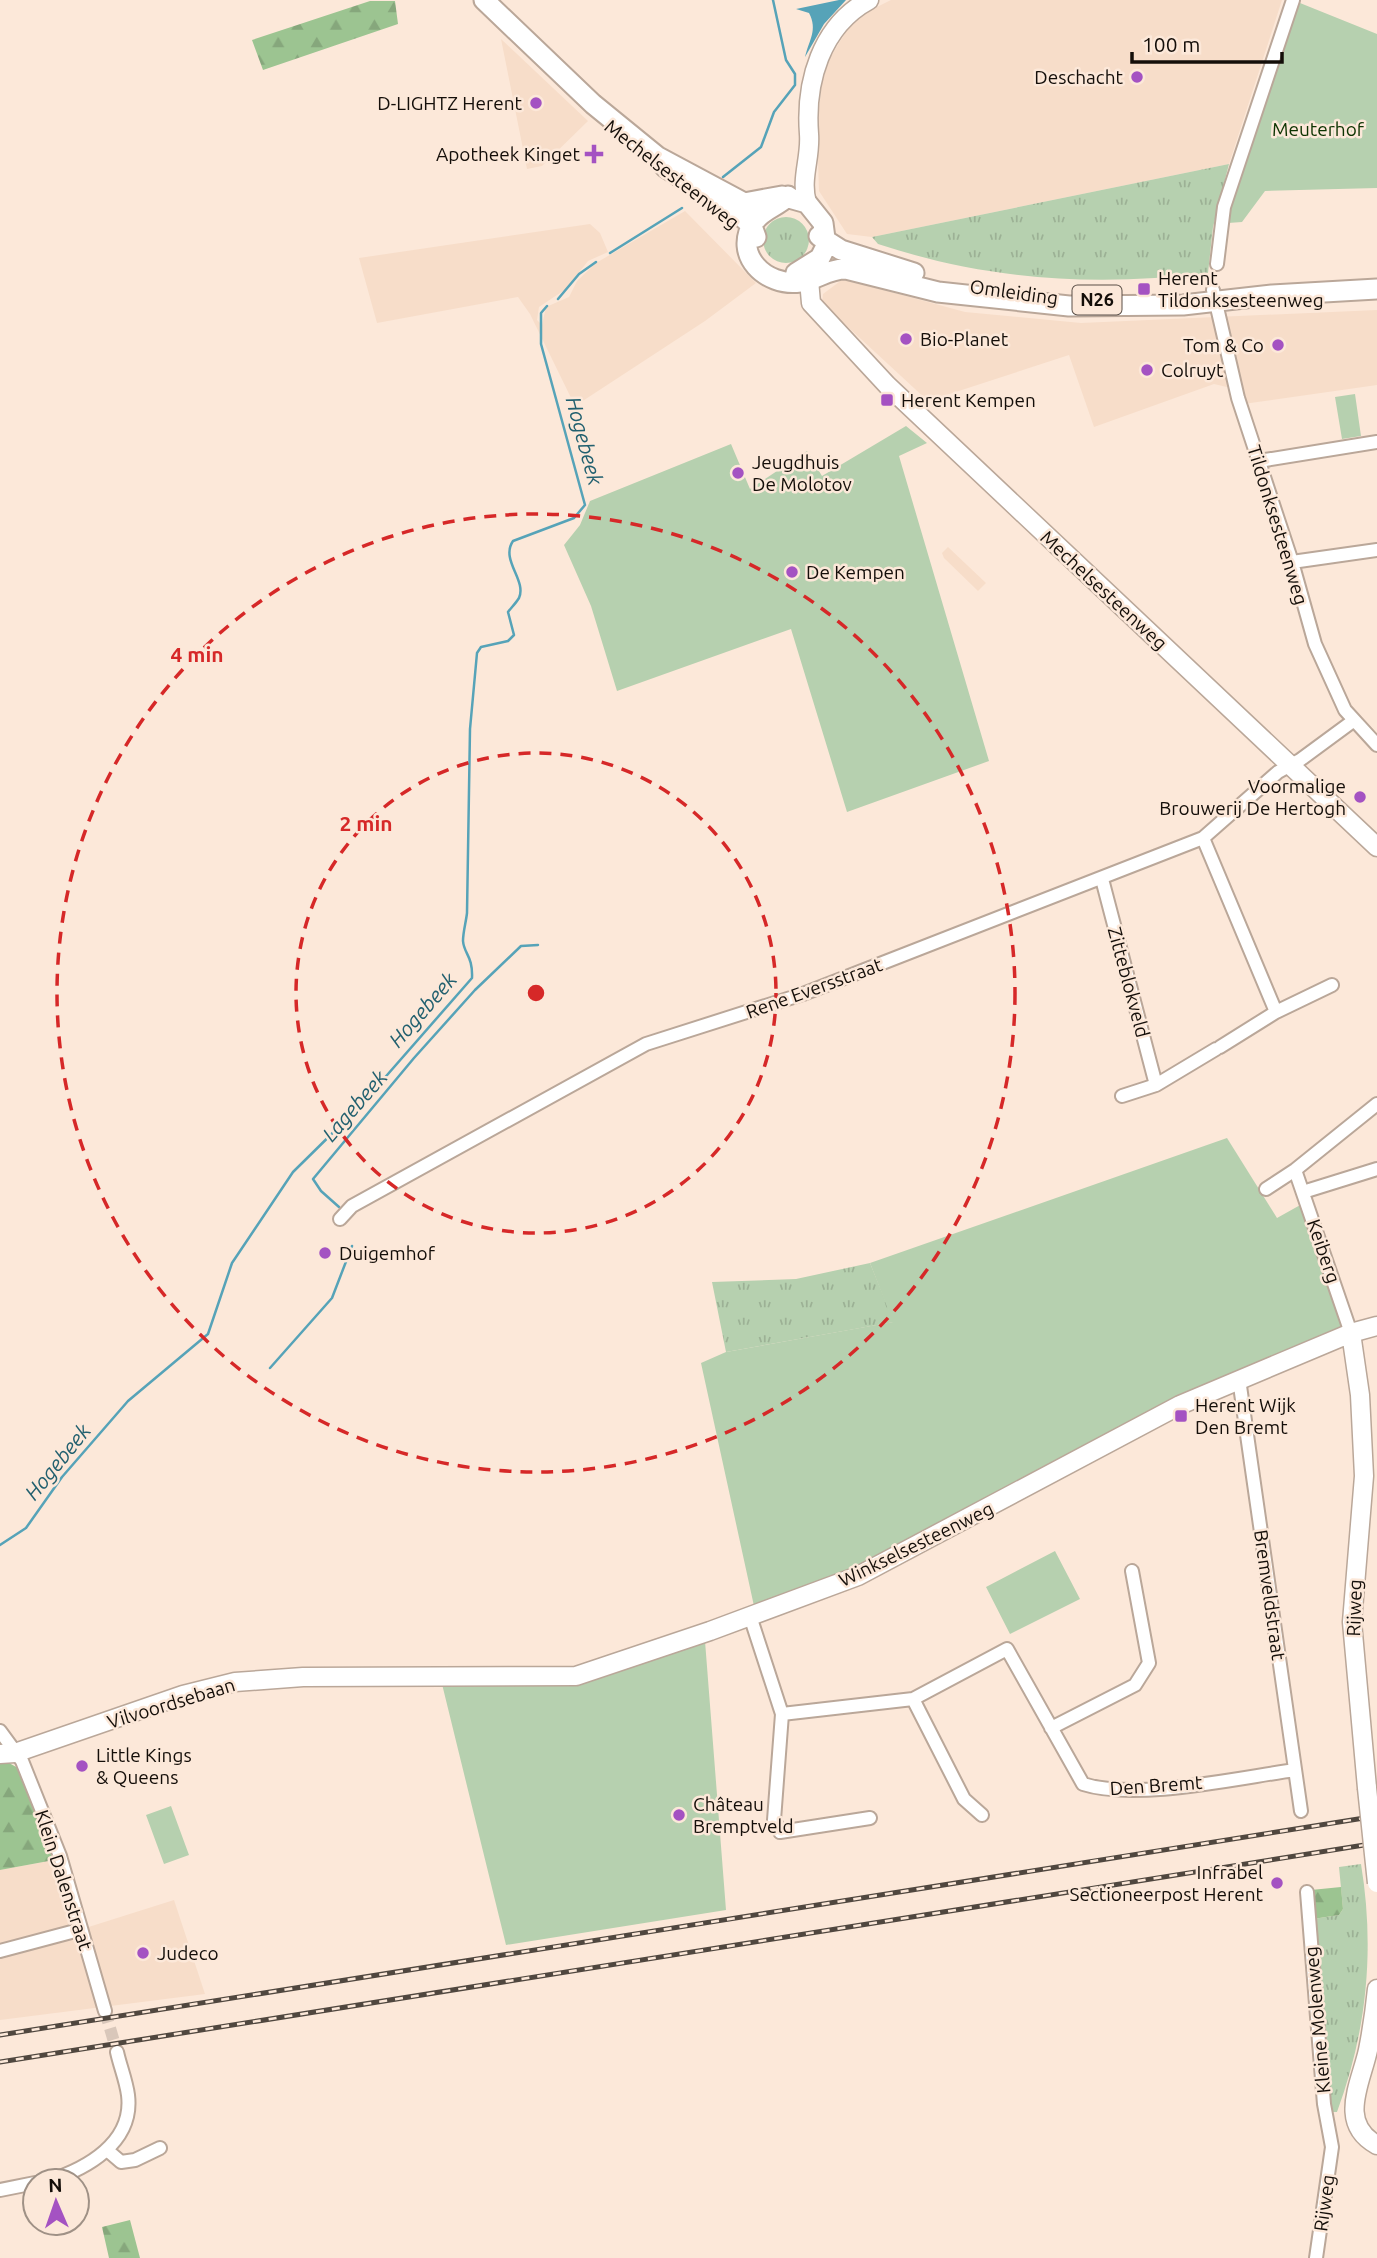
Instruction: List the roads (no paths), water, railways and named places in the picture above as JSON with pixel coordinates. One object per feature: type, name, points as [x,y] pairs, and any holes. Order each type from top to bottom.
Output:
[{"type":"main road","name":"Mechelsesteenweg","points":[[484,0],[593,104],[658,157],[744,203],[782,201]]},
{"type":"main road","name":"Mechelsesteenweg","points":[[593,104],[598,115],[617,134],[667,174],[737,220],[744,230],[747,245],[758,270],[769,279],[789,283]]},
{"type":"main road","name":"Mechelsesteenweg","points":[[658,157],[665,167],[741,216],[752,226]]},
{"type":"main road","points":[[747,245],[752,226],[760,215],[782,201],[807,203]]},
{"type":"main road","name":"N26","points":[[782,201],[800,211],[822,232]]},
{"type":"main road","name":"N26","points":[[807,203],[822,232]]},
{"type":"main road","name":"N26","points":[[752,226],[759,254],[769,266],[792,273],[810,273]]},
{"type":"main road","points":[[810,273],[823,254],[822,232]]},
{"type":"main road","name":"Omleiding","points":[[822,232],[858,256],[1006,294],[1117,300],[1377,289]]},
{"type":"main road","name":"Omleiding","points":[[810,273],[826,261],[842,262],[886,279],[938,292],[1041,304],[1129,308],[1215,296],[1377,282]]},
{"type":"main road","name":"N26","points":[[789,283],[810,273]]},
{"type":"street","points":[[807,203],[804,182],[813,77],[827,39],[846,16],[869,0]]},
{"type":"street","points":[[1217,264],[1224,207],[1293,0]]},
{"type":"street","points":[[782,201],[795,181],[801,143],[807,128]]},
{"type":"street","name":"Mechelsesteenweg","points":[[810,273],[809,300],[833,331]]},
{"type":"street","name":"Mechelsesteenweg","points":[[789,283],[799,302],[833,331],[894,393],[1377,847]]},
{"type":"street","name":"Tildonksesteenweg","points":[[1215,296],[1231,371],[1292,562],[1315,644],[1353,721],[1377,745]]},
{"type":"street","points":[[1259,461],[1377,442]]},
{"type":"street","points":[[1292,562],[1377,550]]},
{"type":"street","name":"Rene Eversstraat","points":[[340,1219],[352,1206],[646,1044],[803,994],[1203,838],[1278,772],[1353,721]]},
{"type":"street","points":[[1203,838],[1276,1012]]},
{"type":"street","name":"Zitteblokveld","points":[[1102,879],[1156,1085]]},
{"type":"street","points":[[1122,1096],[1156,1085],[1276,1012],[1332,985]]},
{"type":"street","points":[[1266,1189],[1295,1170],[1377,1104]]},
{"type":"street","points":[[1303,1192],[1377,1169]]},
{"type":"street","name":"Keiberg","points":[[1295,1170],[1351,1333]]},
{"type":"street","name":"Winkselsesteenweg","points":[[431,1678],[576,1676],[859,1576],[1180,1405],[1351,1333],[1377,1326]]},
{"type":"street","name":"Rijweg","points":[[1351,1333],[1371,1477],[1352,1622],[1377,1883]]},
{"type":"street","name":"Bremveldstraat","points":[[1239,1378],[1301,1811]]},
{"type":"street","points":[[1051,1728],[1135,1685],[1149,1663],[1132,1571]]},
{"type":"street","points":[[750,1616],[782,1714],[774,1820],[780,1832],[870,1818]]},
{"type":"street","name":"Den Bremt","points":[[782,1714],[913,1699],[1007,1649],[1083,1784],[1097,1789],[1161,1788],[1294,1770]]},
{"type":"street","name":"Vilvoordsebaan","points":[[7,1753],[183,1695],[235,1682],[303,1677],[431,1678]]},
{"type":"street","points":[[913,1699],[964,1799],[982,1815]]},
{"type":"street","name":"Klein Dalenstraat","points":[[0,1731],[7,1753],[22,1761],[60,1856],[79,1930],[105,2011]]},
{"type":"street","name":"Kleine Molenweg","points":[[1307,1892],[1324,2104],[1332,2147]]},
{"type":"street","points":[[0,1951],[79,1930]]},
{"type":"street","points":[[1377,1989],[1367,2053],[1354,2102],[1360,2130],[1377,2145]]},
{"type":"street","points":[[83,2167],[107,2150],[122,2128],[128,2097],[117,2052]]},
{"type":"street","name":"Rijweg","points":[[1316,2258],[1332,2147]]},
{"type":"street","points":[[107,2150],[121,2162],[128,2162],[160,2148]]},
{"type":"street","points":[[0,2190],[21,2186]]},
{"type":"water","points":[[846,0],[824,24],[805,57],[812,35],[812,19],[809,13],[796,9]]},
{"type":"waterway","points":[[723,177],[761,147],[774,112],[795,85],[795,74],[786,60],[773,0]]},
{"type":"waterway","points":[[610,253],[682,208]]},
{"type":"waterway","name":"Hogebeek","points":[[558,299],[579,274],[596,262]]},
{"type":"waterway","name":"Hogebeek","points":[[0,1545],[26,1528],[62,1477],[128,1401],[208,1334],[232,1263],[293,1172],[360,1106],[472,978],[470,960],[463,941],[467,913],[470,729],[477,653],[481,647],[508,641],[514,635],[508,612],[521,591],[511,563],[510,548],[513,541],[574,518],[585,505],[541,344],[541,313],[547,306]]},
{"type":"waterway","name":"Lagebeek","points":[[339,1207],[321,1191],[313,1179],[475,990],[521,946],[538,945]]},
{"type":"waterway","name":"Lagebeek","points":[[270,1368],[332,1298],[352,1246]]},
{"type":"tunnel","points":[[105,2011],[117,2052]]},
{"type":"railway","points":[[0,2035],[1377,1816]]},
{"type":"railway","points":[[0,2062],[1377,1843]]},
{"type":"place","name":"Deschacht","points":[[1137,77]]},
{"type":"place","name":"D-LIGHTZ Herent","points":[[536,103]]},
{"type":"place","name":"Apotheek Kinget","points":[[594,154]]},
{"type":"place","name":"Herent Tildonksesteenweg","points":[[1144,289]]},
{"type":"place","name":"Bio-Planet","points":[[906,339]]},
{"type":"place","name":"Tom & Co","points":[[1278,345]]},
{"type":"place","name":"Colruyt","points":[[1147,370]]},
{"type":"place","name":"Herent Kempen","points":[[887,400]]},
{"type":"place","name":"Jeugdhuis De Molotov","points":[[738,473]]},
{"type":"place","name":"De Kempen","points":[[792,572]]},
{"type":"place","name":"Voormalige Brouwerij De Hertogh","points":[[1360,797]]},
{"type":"place","name":"Duigemhof","points":[[325,1253]]},
{"type":"place","name":"Herent Wijk Den Bremt","points":[[1181,1416]]},
{"type":"place","name":"Little Kings & Queens","points":[[82,1766]]},
{"type":"place","name":"Château Bremptveld","points":[[679,1815]]},
{"type":"place","name":"Infrabel Sectioneerpost Herent","points":[[1277,1883]]},
{"type":"place","name":"Judeco","points":[[143,1953]]},
{"type":"park label","name":"Meuterhof","points":[[1318,129]]}]
